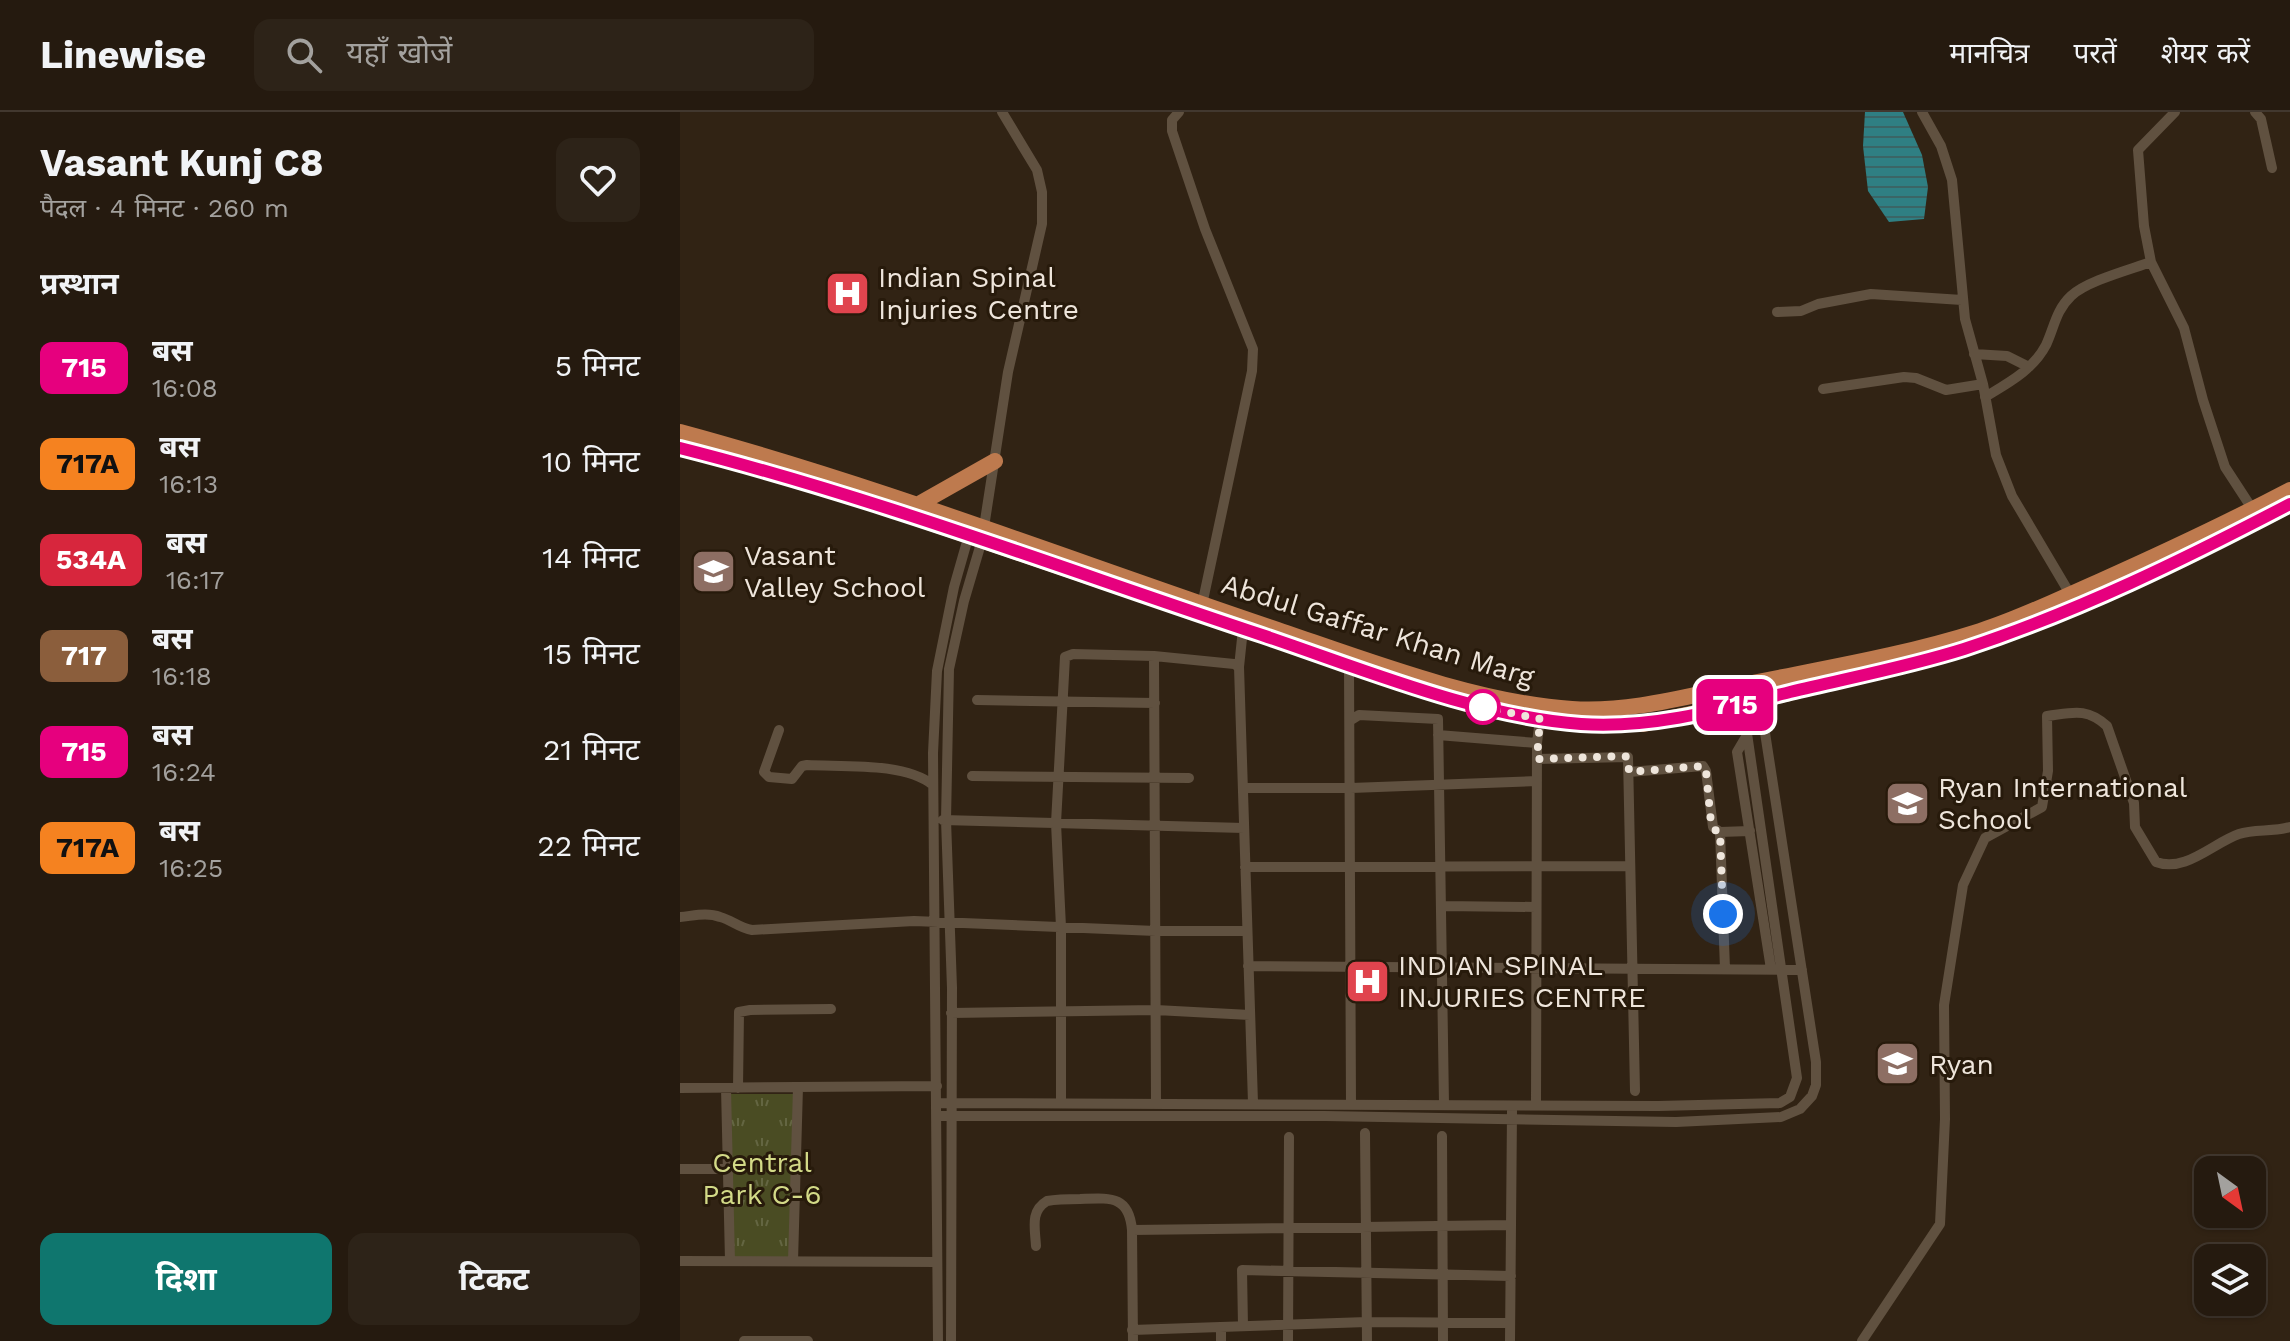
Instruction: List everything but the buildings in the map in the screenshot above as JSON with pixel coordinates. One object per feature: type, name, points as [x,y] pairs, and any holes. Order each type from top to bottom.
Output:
[{"type":"main road","name":"Abdul Gaffar Khan Marg","points":[[680,432],[919,504],[977,531],[1350,669],[1490,709],[1581,724],[1630,725],[1743,703],[1961,649],[2197,551],[2290,504]]},
{"type":"main road","name":"Abdul Gaffar Khan Marg","points":[[680,448],[735,461],[921,519],[977,531],[1407,672],[1487,695],[1577,710],[1623,707],[1748,684],[1959,637],[2073,600],[2290,490]]},
{"type":"main road","points":[[919,504],[995,461]]},
{"type":"street","points":[[938,1341],[933,820],[937,671],[986,505],[1008,372],[1042,224],[1037,170],[1002,112]]},
{"type":"street","points":[[1179,112],[1172,120],[1172,131],[1205,229],[1253,349],[1252,371],[1202,605]]},
{"type":"street","points":[[1922,112],[1941,146],[1952,180],[1962,300],[2004,479],[2073,600]]},
{"type":"street","points":[[2175,112],[2138,150],[2144,226],[2151,262],[2184,328],[2225,467],[2253,510]]},
{"type":"street","points":[[2255,112],[2261,119],[2272,168]]},
{"type":"street","points":[[1985,397],[2029,367],[2045,346],[2056,315],[2072,294],[2151,262]]},
{"type":"street","points":[[1777,312],[1801,311],[1818,304],[1871,294],[1962,300]]},
{"type":"street","points":[[1974,354],[2007,356],[2029,367]]},
{"type":"street","points":[[1823,389],[1904,377],[1916,378],[1946,390],[1983,384]]},
{"type":"street","points":[[951,1341],[952,1102],[946,820],[949,669],[977,531]]},
{"type":"street","points":[[1243,629],[1239,667],[1253,1103]]},
{"type":"street","points":[[1061,1103],[1061,927],[1056,823],[1065,657],[1073,654],[1154,656],[1239,667]]},
{"type":"street","points":[[1154,656],[1156,1103]]},
{"type":"street","points":[[1350,669],[1351,1104]]},
{"type":"street","points":[[937,1116],[1512,1117],[1676,1122],[1781,1117],[1800,1109],[1812,1096],[1816,1075],[1760,699],[1748,684]]},
{"type":"street","points":[[1748,684],[1743,703],[1776,969]]},
{"type":"street","points":[[977,700],[1155,703]]},
{"type":"street","points":[[1862,1341],[1940,1224],[1945,1119],[1944,1005],[1963,885],[1985,838],[2042,807],[2048,771],[2047,716],[2083,711],[2107,726],[2134,803],[2135,827],[2156,862],[2174,865],[2241,834],[2290,827]]},
{"type":"street","points":[[1351,720],[1359,715],[1438,719],[1444,1104]]},
{"type":"street","points":[[1536,1105],[1537,743],[1540,719]]},
{"type":"street","points":[[779,730],[765,764],[764,772],[769,777],[792,779],[802,766],[807,765],[858,767],[912,773],[933,785]]},
{"type":"street","points":[[1438,735],[1537,743]]},
{"type":"street","points":[[937,1103],[1780,1103],[1790,1097],[1797,1078],[1737,752],[1747,735]]},
{"type":"street","points":[[1537,759],[1628,757],[1635,1091]]},
{"type":"street","points":[[1629,772],[1703,766],[1711,823],[1715,830],[1750,831]]},
{"type":"street","points":[[972,776],[1189,778]]},
{"type":"street","points":[[1243,788],[1351,788],[1537,781]]},
{"type":"street","points":[[933,820],[1244,828]]},
{"type":"street","points":[[1720,832],[1725,969]]},
{"type":"street","points":[[1245,867],[1630,866]]},
{"type":"street","points":[[1441,906],[1536,907]]},
{"type":"street","points":[[680,917],[707,914],[752,930],[914,921],[1156,931],[1247,931]]},
{"type":"street","points":[[1248,966],[1802,970]]},
{"type":"street","points":[[730,1261],[728,1169],[739,1012],[831,1009]]},
{"type":"street","points":[[951,1013],[1156,1010],[1250,1015]]},
{"type":"street","points":[[680,1088],[937,1086]]},
{"type":"street","points":[[793,1261],[798,1087]]},
{"type":"street","points":[[1790,1097],[1800,1109]]},
{"type":"street","points":[[1510,1341],[1512,1105]]},
{"type":"street","points":[[1365,1133],[1367,1341]]},
{"type":"street","points":[[1442,1136],[1443,1341]]},
{"type":"street","points":[[1288,1341],[1289,1137]]},
{"type":"street","points":[[680,1169],[728,1169]]},
{"type":"street","points":[[1036,1246],[1036,1209],[1055,1200],[1110,1198],[1118,1201],[1131,1214],[1132,1336],[1288,1324],[1510,1323]]},
{"type":"street","points":[[1132,1230],[1511,1225]]},
{"type":"street","points":[[680,1261],[937,1262]]},
{"type":"street","points":[[1243,1326],[1242,1270],[1511,1276]]},
{"type":"street","points":[[1221,1327],[1221,1341]]},
{"type":"street","points":[[744,1341],[808,1341]]},
{"type":"green space","name":"Central Park C-6","points":[[728,1094],[796,1094],[793,1261],[730,1261]]},
{"type":"water","points":[[1865,112],[1903,112],[1922,155],[1928,187],[1924,219],[1889,222],[1868,191],[1863,146]]},
{"type":"bus line","name":"715","points":[[680,448],[735,461],[921,519],[1328,659],[1447,696],[1490,709],[1581,724],[1630,725],[1680,717],[1870,674],[1961,649],[2123,585],[2290,504]]},
{"type":"place","name":"Indian Spinal Injuries Centre","points":[[847,293]]},
{"type":"place","name":"Vasant Valley School","points":[[713,571]]},
{"type":"place","name":"Ryan International School","points":[[1907,803]]},
{"type":"place","name":"INDIAN SPINAL INJURIES CENTRE","points":[[1367,981]]},
{"type":"place","name":"Ryan","points":[[1898,1064]]},
{"type":"route","points":[[1483,707],[1540,719],[1537,759],[1624,756],[1628,757],[1629,772],[1703,766],[1711,823],[1720,832],[1723,914]]}]
